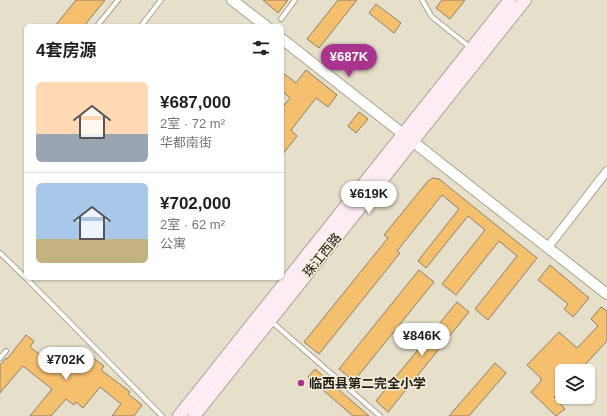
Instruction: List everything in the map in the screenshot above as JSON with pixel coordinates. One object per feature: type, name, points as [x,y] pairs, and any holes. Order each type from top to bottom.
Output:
[{"type":"main road","name":"珠江西路","points":[[194,416],[270,321],[408,138],[471,49],[510,0]]},
{"type":"main road","name":"珠江西路","points":[[179,416],[408,138],[525,0]]},
{"type":"street","points":[[232,0],[263,24]]},
{"type":"street","points":[[284,41],[607,294]]},
{"type":"street","points":[[548,247],[607,170]]},
{"type":"lane","points":[[99,24],[118,0]]},
{"type":"lane","points":[[143,24],[161,0]]},
{"type":"lane","points":[[281,18],[295,0]]},
{"type":"lane","points":[[422,0],[432,17],[471,49]]},
{"type":"lane","points":[[0,252],[24,276]]},
{"type":"lane","points":[[28,280],[162,416]]},
{"type":"lane","points":[[270,321],[380,416]]},
{"type":"lane","points":[[0,358],[6,351]]},
{"type":"building","points":[[76,0],[105,0],[86,24],[57,24]]},
{"type":"building","points":[[263,0],[288,0],[278,13]]},
{"type":"building","points":[[338,0],[357,0],[319,48],[307,39]]},
{"type":"building","points":[[442,0],[465,0],[450,19],[436,8]]},
{"type":"building","points":[[376,4],[401,23],[394,33],[369,13]]},
{"type":"building","points":[[306,70],[337,95],[328,107],[316,98],[291,130],[297,136],[284,152],[284,106],[290,98],[284,93],[284,74],[296,83]]},
{"type":"building","points":[[359,112],[368,119],[356,133],[348,126]]},
{"type":"building","points":[[433,178],[439,179],[537,258],[488,320],[475,309],[517,256],[499,241],[456,295],[442,284],[485,230],[468,216],[426,268],[418,261],[459,209],[442,195],[397,251],[400,253],[319,354],[304,342],[388,238],[384,235],[428,181]]},
{"type":"building","points":[[550,265],[589,298],[573,317],[564,309],[568,304],[538,280]]},
{"type":"building","points":[[419,270],[434,282],[354,381],[339,369]]},
{"type":"building","points":[[457,302],[469,312],[388,412],[376,401]]},
{"type":"building","points":[[601,307],[607,311],[607,341],[586,364],[555,364],[555,404],[560,404],[565,409],[556,416],[531,392],[541,381],[541,378],[527,365],[559,332],[577,348],[598,326],[591,319]]},
{"type":"building","points":[[26,335],[34,341],[30,347],[68,376],[86,353],[104,366],[101,370],[130,392],[128,394],[142,405],[134,416],[112,416],[121,404],[100,387],[83,408],[76,402],[74,405],[66,399],[51,416],[30,416],[52,389],[23,366],[0,393],[0,365],[6,358],[7,359]]},
{"type":"building","points":[[495,363],[506,373],[469,416],[449,416]]},
{"type":"building","points":[[315,369],[369,416],[353,416],[308,377]]},
{"type":"place","name":"临西县第二完全小学","points":[[301,383]]}]
